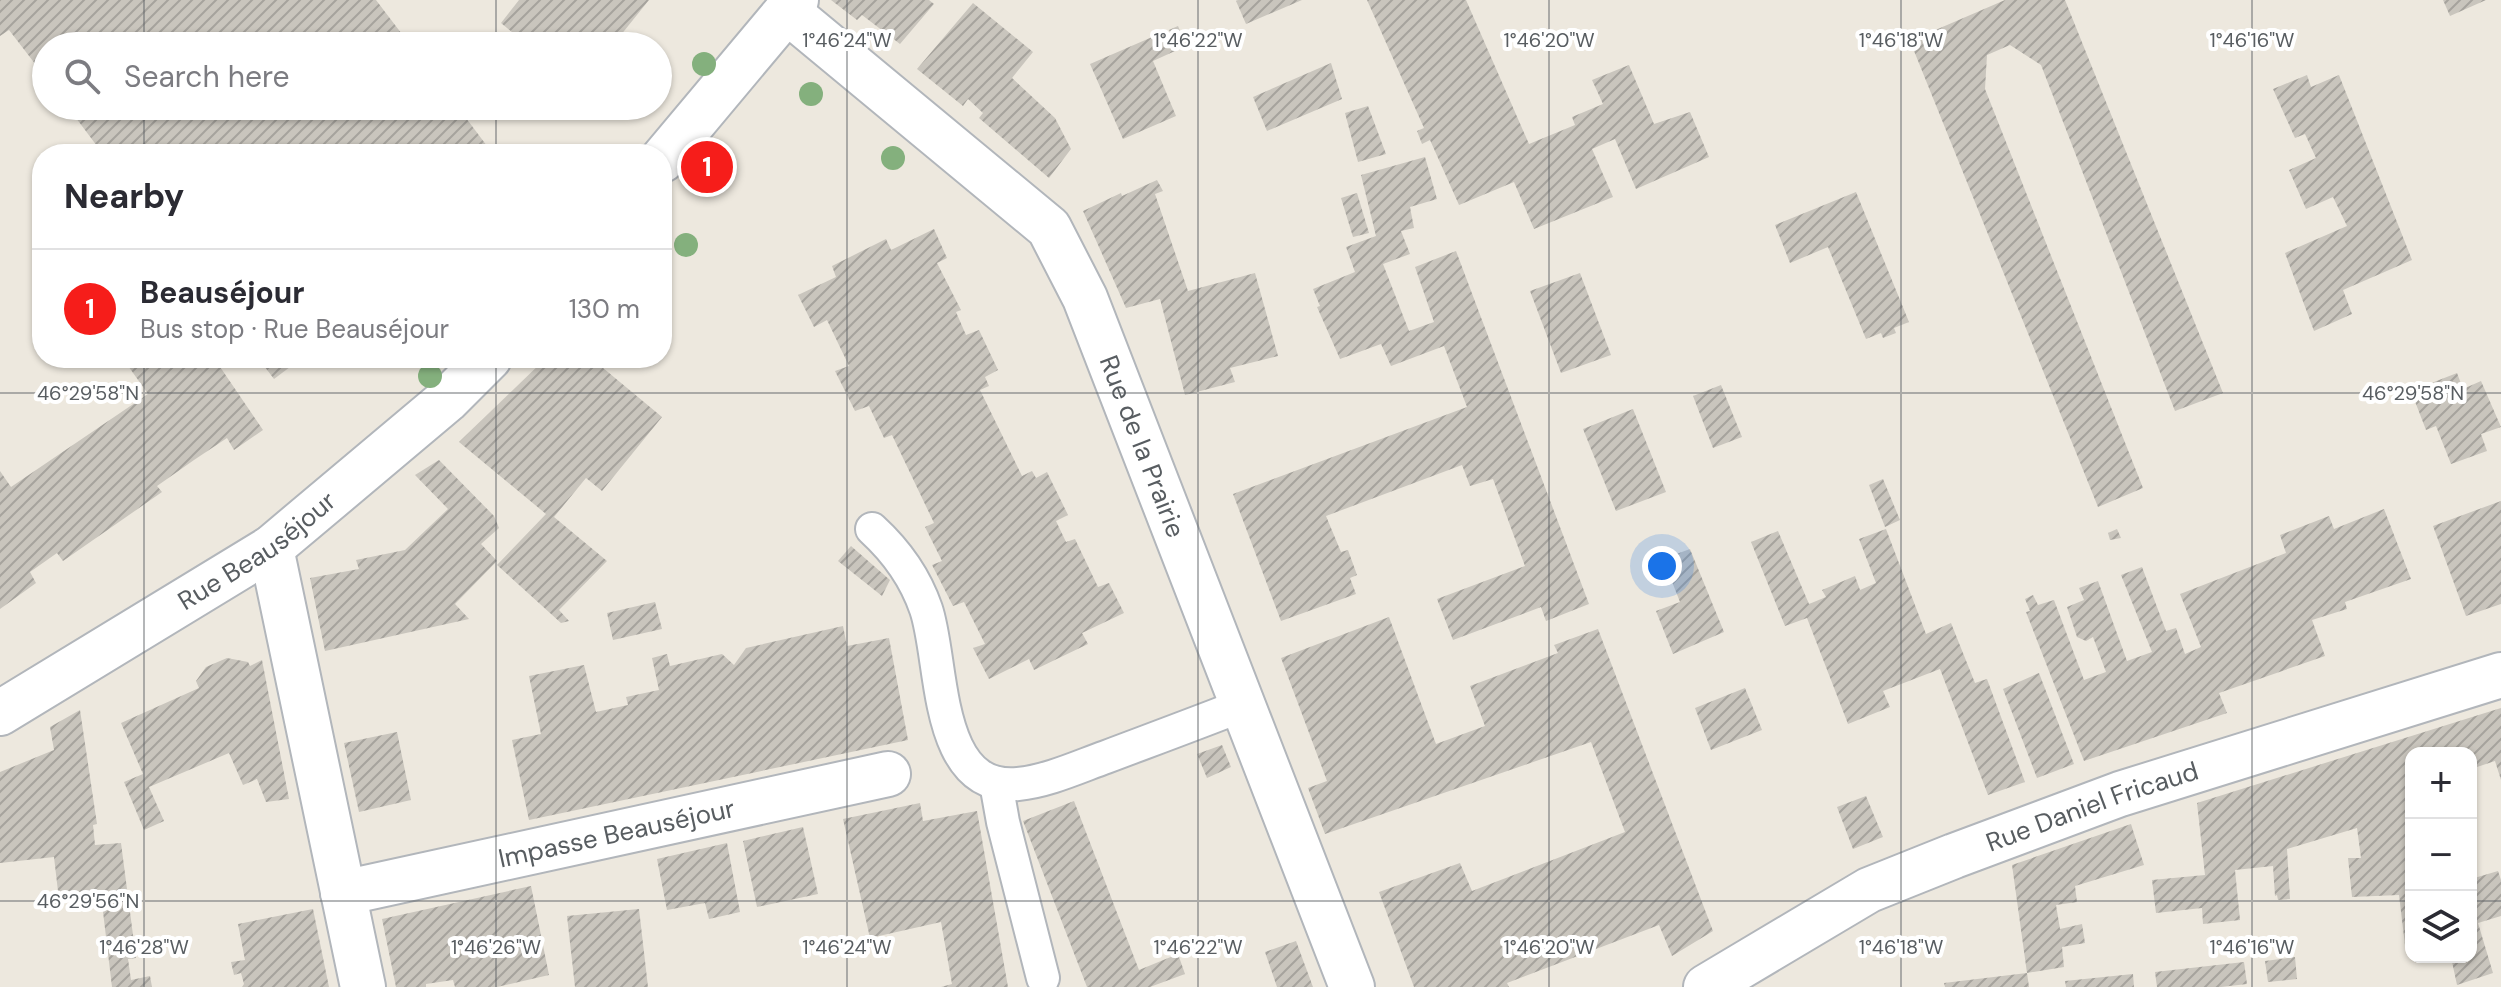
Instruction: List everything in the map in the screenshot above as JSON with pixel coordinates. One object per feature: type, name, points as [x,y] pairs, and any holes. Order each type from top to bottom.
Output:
[{"type":"street","points":[[672,148],[792,6]]},
{"type":"street","name":"Rue de la Prairie","points":[[792,6],[1049,228],[1085,298],[1352,987]]},
{"type":"street","name":"Rue Beauséjour","points":[[0,713],[271,548],[447,400],[479,368]]},
{"type":"street","points":[[271,548],[363,987]]},
{"type":"street","name":"Rue Daniel Fricaud","points":[[1706,987],[1869,890],[1954,856],[2120,794],[2501,675]]},
{"type":"street","name":"Impasse Beauséjour","points":[[343,893],[888,774]]},
{"type":"lane","points":[[872,529],[891,547],[912,576],[927,610],[953,743],[975,773],[996,783],[1018,784],[1064,772],[1243,705]]},
{"type":"lane","points":[[996,783],[1043,978]]},
{"type":"building","points":[[0,0],[376,0],[400,32],[32,32],[32,60],[9,30],[0,36]]},
{"type":"building","points":[[519,0],[649,0],[623,32],[512,32],[501,23]]},
{"type":"building","points":[[831,0],[929,0],[934,4],[900,44],[862,15],[857,20]]},
{"type":"building","points":[[1238,0],[1302,0],[1246,24]]},
{"type":"building","points":[[1367,0],[1466,0],[1529,144],[1575,125],[1572,117],[1603,104],[1592,80],[1629,65],[1654,124],[1690,112],[1709,157],[1636,189],[1615,139],[1592,149],[1613,197],[1534,229],[1514,182],[1459,205],[1430,140],[1422,144],[1417,131],[1424,128]]},
{"type":"building","points":[[2005,0],[2065,0],[2223,393],[2175,411],[2041,65],[2010,45],[1987,55],[1985,89],[2143,488],[2098,507],[1910,41]]},
{"type":"building","points":[[2443,0],[2486,0],[2450,16]]},
{"type":"building","points":[[973,3],[1033,52],[1012,78],[1055,118],[1071,149],[1049,178],[979,118],[983,113],[968,99],[963,106],[917,69]]},
{"type":"building","points":[[1178,26],[1183,38],[1175,41],[1169,30]]},
{"type":"building","points":[[1166,31],[1175,51],[1153,61],[1176,116],[1123,139],[1090,64]]},
{"type":"building","points":[[1331,63],[1342,99],[1267,131],[1253,97]]},
{"type":"building","points":[[2307,75],[2311,87],[2339,75],[2412,260],[2343,290],[2352,314],[2314,331],[2285,253],[2347,226],[2333,197],[2306,209],[2289,170],[2316,158],[2305,134],[2295,138],[2273,89]]},
{"type":"building","points":[[1368,106],[1386,154],[1358,162],[1345,113]]},
{"type":"building","points":[[78,120],[468,120],[486,144],[96,144]]},
{"type":"building","points":[[1425,157],[1437,199],[1410,207],[1414,228],[1401,231],[1410,254],[1383,264],[1409,331],[1434,322],[1415,267],[1456,251],[1589,604],[1546,621],[1541,607],[1453,640],[1437,599],[1525,566],[1493,479],[1470,486],[1462,465],[1326,516],[1341,552],[1348,550],[1357,575],[1350,578],[1356,594],[1281,621],[1233,494],[1467,407],[1444,346],[1391,366],[1381,344],[1340,359],[1317,307],[1320,306],[1313,289],[1355,272],[1346,247],[1376,236],[1361,175]]},
{"type":"building","points":[[1157,180],[1163,191],[1155,194],[1188,291],[1255,273],[1278,356],[1230,368],[1235,382],[1185,395],[1160,299],[1126,308],[1083,211]]},
{"type":"building","points":[[1856,192],[1909,322],[1894,328],[1896,333],[1883,338],[1881,333],[1866,339],[1828,247],[1790,263],[1775,225]]},
{"type":"building","points":[[1357,193],[1369,233],[1353,237],[1341,198]]},
{"type":"building","points":[[934,229],[947,258],[937,263],[961,310],[956,312],[966,335],[979,330],[998,370],[985,377],[989,386],[980,390],[1022,476],[1032,471],[1036,478],[1047,472],[1068,515],[1056,521],[1066,542],[1075,539],[1098,587],[1109,583],[1124,613],[1082,633],[1088,644],[1034,670],[1029,659],[989,679],[973,648],[985,644],[964,602],[953,606],[932,565],[942,561],[925,527],[934,523],[892,435],[884,438],[869,406],[855,411],[835,371],[849,366],[827,320],[814,327],[798,295],[836,277],[832,266],[886,239],[891,250]]},
{"type":"building","points":[[1580,273],[1611,355],[1561,373],[1530,291]]},
{"type":"building","points":[[130,368],[221,368],[263,430],[234,450],[227,438],[157,486],[162,492],[63,561],[57,553],[30,572],[36,583],[0,609],[0,471],[11,487],[148,394]]},
{"type":"building","points":[[266,368],[289,368],[274,379]]},
{"type":"building","points":[[536,368],[603,368],[662,417],[602,491],[586,478],[554,517],[607,561],[559,610],[569,621],[561,623],[497,565],[546,514],[459,442]]},
{"type":"building","points":[[2457,373],[2463,389],[2481,381],[2501,427],[2481,434],[2487,451],[2451,464],[2436,426],[2426,430],[2411,391]]},
{"type":"building","points":[[1721,385],[1742,437],[1713,448],[1693,396]]},
{"type":"building","points":[[1633,409],[1666,492],[1616,511],[1583,429]]},
{"type":"building","points":[[439,460],[494,516],[499,528],[481,544],[497,561],[455,604],[469,619],[325,651],[310,578],[359,569],[356,560],[405,550],[448,509],[415,475]]},
{"type":"building","points":[[1883,479],[1900,520],[1885,527],[1869,485]]},
{"type":"building","points":[[2501,501],[2501,604],[2466,616],[2433,526]]},
{"type":"building","points":[[2384,509],[2411,579],[2345,602],[2347,609],[2312,620],[2325,656],[2219,693],[2227,713],[2084,761],[2026,612],[2030,611],[2025,599],[2033,595],[2038,605],[2054,600],[2084,680],[2106,672],[2093,637],[2086,641],[2077,637],[2067,607],[2084,600],[2079,588],[2098,581],[2127,661],[2152,652],[2121,575],[2142,567],[2166,631],[2176,628],[2185,654],[2201,647],[2180,594],[2286,553],[2280,535],[2329,516],[2334,529]]},
{"type":"building","points":[[1886,529],[1926,634],[1951,623],[1975,683],[1987,679],[2025,782],[1988,795],[1940,669],[1883,691],[1890,707],[1848,724],[1807,618],[1785,626],[1751,542],[1778,531],[1809,604],[1826,597],[1822,590],[1855,576],[1860,590],[1876,583],[1859,539]]},
{"type":"building","points":[[2117,529],[2121,538],[2110,540],[2108,533]]},
{"type":"building","points":[[851,546],[890,580],[882,596],[838,561]]},
{"type":"building","points":[[1690,549],[1724,632],[1673,654],[1656,611],[1680,602],[1663,559]]},
{"type":"building","points":[[655,602],[662,629],[613,640],[607,613]]},
{"type":"building","points":[[1389,617],[1436,744],[1485,726],[1470,686],[1558,653],[1554,645],[1598,629],[1713,931],[1672,956],[1659,925],[1507,983],[1509,987],[1414,987],[1379,892],[1460,863],[1472,891],[1625,832],[1591,742],[1325,834],[1308,788],[1327,781],[1281,658]]},
{"type":"building","points":[[843,626],[847,646],[889,638],[908,740],[529,820],[512,740],[541,734],[529,676],[584,665],[596,712],[628,705],[626,697],[659,690],[652,658],[667,654],[670,666],[722,654],[734,665],[746,648]]},
{"type":"building","points":[[227,658],[248,662],[250,666],[262,660],[289,799],[266,802],[257,779],[243,785],[229,753],[149,787],[164,821],[144,830],[124,782],[143,774],[121,723],[199,688],[196,681],[206,667]]},
{"type":"building","points":[[2039,673],[2074,764],[2037,778],[2003,689]]},
{"type":"building","points":[[1745,688],[1762,730],[1711,750],[1695,708]]},
{"type":"building","points":[[2501,708],[2501,780],[2495,761],[2477,767],[2477,747],[2405,747],[2405,945],[2399,895],[2352,897],[2348,858],[2361,858],[2357,828],[2287,849],[2290,899],[2278,900],[2275,896],[2273,866],[2235,870],[2240,920],[2203,924],[2202,908],[2156,913],[2152,880],[2205,875],[2197,803]]},
{"type":"building","points":[[80,710],[97,824],[93,825],[95,845],[121,843],[136,958],[128,959],[131,980],[150,976],[152,987],[112,987],[101,895],[59,900],[54,857],[0,863],[0,772],[54,750],[50,727]]},
{"type":"building","points":[[397,732],[411,800],[359,812],[344,743]]},
{"type":"building","points":[[1222,745],[1231,767],[1207,778],[1197,754]]},
{"type":"building","points":[[1866,796],[1883,837],[1853,849],[1837,807]]},
{"type":"building","points":[[1074,801],[1139,970],[1178,954],[1185,974],[1150,987],[1087,987],[1023,821]]},
{"type":"building","points":[[920,803],[923,821],[977,811],[1008,987],[941,987],[952,984],[941,922],[870,938],[843,819]]},
{"type":"building","points":[[2131,824],[2144,865],[2075,886],[2077,902],[2056,905],[2060,929],[2082,924],[2085,943],[2062,947],[2064,967],[2027,973],[2012,865]]},
{"type":"building","points":[[803,827],[818,894],[757,907],[743,841]]},
{"type":"building","points":[[727,843],[740,912],[709,919],[705,903],[667,910],[657,859]]},
{"type":"building","points":[[2498,871],[2501,880],[2501,916],[2478,923],[2493,973],[2457,985],[2452,963],[2477,963],[2477,877]]},
{"type":"building","points":[[531,886],[549,975],[497,987],[455,987],[453,980],[426,984],[426,987],[396,987],[382,919]]},
{"type":"building","points":[[313,909],[329,987],[242,987],[241,973],[234,975],[231,962],[245,960],[238,924]]},
{"type":"building","points":[[639,909],[648,987],[575,987],[567,916]]},
{"type":"building","points":[[1296,941],[1313,987],[1277,987],[1265,952]]},
{"type":"building","points":[[2295,957],[2297,979],[2268,982],[2265,961]]},
{"type":"building","points":[[2244,962],[2247,984],[2157,987],[2155,972]]},
{"type":"building","points":[[2027,973],[2029,987],[1945,987],[1944,983]]},
{"type":"building","points":[[2133,974],[2134,987],[2066,987],[2065,981]]},
{"type":"place","name":"Beauséjour","points":[[707,167]]}]
